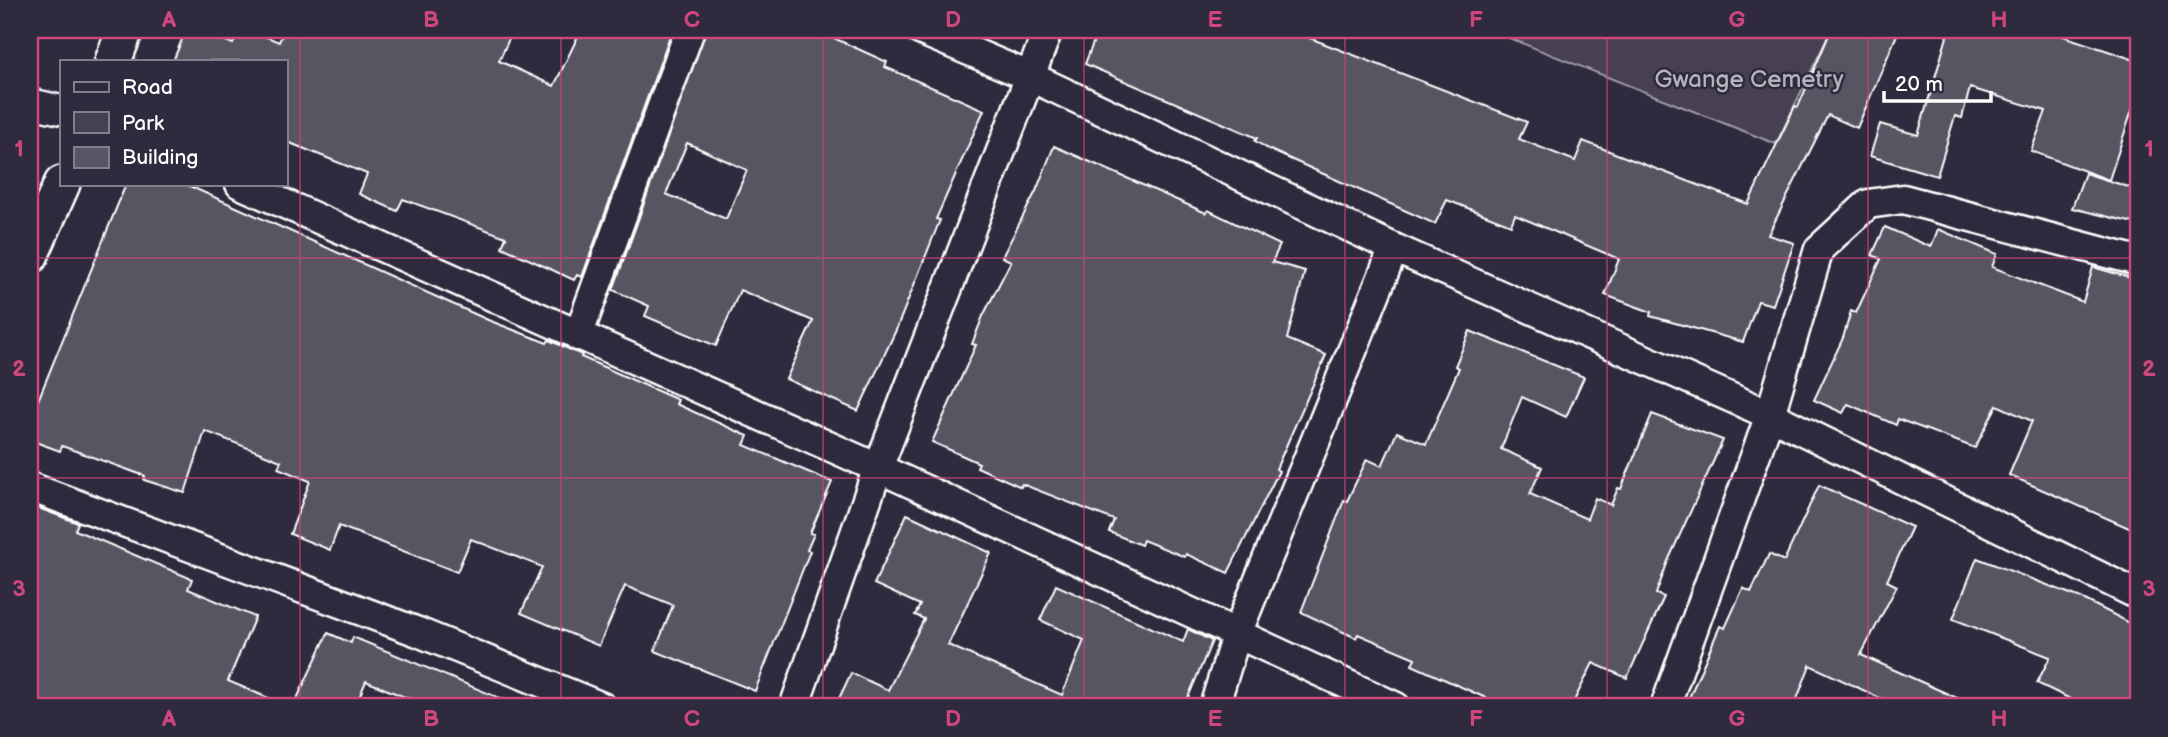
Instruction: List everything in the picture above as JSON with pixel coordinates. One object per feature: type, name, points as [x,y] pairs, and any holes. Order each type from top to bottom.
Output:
[{"type":"street","points":[[113,60],[125,30]]},
{"type":"street","points":[[578,336],[690,30]]},
{"type":"street","points":[[920,30],[1031,78],[1394,248],[1770,415],[2138,595]]},
{"type":"street","points":[[794,707],[878,468],[1048,30]]},
{"type":"street","points":[[30,103],[60,110]]},
{"type":"street","points":[[30,256],[61,186]]},
{"type":"street","points":[[244,186],[878,468],[1236,636],[1396,707]]},
{"type":"street","points":[[1665,707],[1770,415],[1819,249],[1868,204],[1903,199],[2138,261]]},
{"type":"street","points":[[1214,707],[1236,636],[1394,248]]},
{"type":"street","points":[[30,487],[418,632],[602,707]]},
{"type":"green space","name":"Gwange Cemetry","points":[[1489,30],[1831,30],[1776,144]]},
{"type":"building","points":[[186,30],[198,30],[233,44],[239,30],[250,30],[279,42],[284,30],[513,30],[499,61],[554,86],[581,30],[672,30],[582,277],[577,275],[574,280],[502,247],[506,237],[403,199],[397,211],[359,194],[367,174],[287,142],[287,60],[173,60]]},
{"type":"building","points":[[706,30],[816,30],[887,62],[885,67],[984,110],[936,219],[940,220],[896,330],[858,411],[786,379],[813,321],[740,290],[716,346],[645,316],[649,306],[613,290]],"holes":[[[687,143],[747,170],[726,219],[666,194]]]},
{"type":"building","points":[[1098,30],[1289,30],[1527,122],[1519,139],[1575,161],[1583,141],[1748,204],[1795,106],[1798,107],[1831,30],[1899,30],[1857,128],[1828,115],[1768,235],[1794,243],[1773,305],[1758,301],[1743,342],[1650,316],[1651,312],[1605,295],[1619,259],[1515,215],[1511,225],[1447,200],[1435,224],[1270,150],[1255,141],[1257,138],[1085,64]]},
{"type":"building","points":[[1949,30],[2045,30],[2138,61],[2138,92],[2109,180],[2031,151],[2046,111],[1970,88],[1962,118],[1955,116],[1937,176],[1870,156],[1880,124],[1918,135]]},
{"type":"building","points":[[1054,146],[1206,213],[1208,210],[1280,245],[1272,262],[1305,271],[1287,339],[1326,355],[1276,469],[1279,471],[1228,573],[1186,554],[1185,557],[1143,540],[1141,545],[1109,532],[1114,520],[1022,484],[1021,487],[977,467],[979,463],[932,442],[976,345],[972,344],[983,316],[1011,261],[1002,257],[1036,191]]},
{"type":"building","points":[[2085,173],[2138,190],[2138,224],[2072,208]]},
{"type":"building","points":[[125,186],[189,186],[488,320],[547,343],[549,340],[582,355],[581,357],[678,400],[676,404],[748,436],[744,445],[832,482],[810,533],[814,534],[807,550],[810,551],[755,691],[655,651],[673,605],[625,586],[599,646],[521,613],[542,567],[471,539],[457,572],[339,526],[330,550],[290,534],[310,481],[278,468],[281,461],[205,431],[185,493],[144,480],[145,476],[62,446],[60,451],[30,440],[30,420]]},
{"type":"building","points":[[1885,227],[1931,247],[1938,229],[1997,254],[1992,267],[2083,302],[2093,267],[2138,280],[2138,532],[2009,475],[2032,421],[1997,405],[1975,448],[1898,419],[1896,425],[1848,404],[1843,413],[1814,400],[1843,338],[1851,311],[1856,313],[1881,259],[1872,255]]},
{"type":"building","points":[[1470,331],[1584,377],[1566,417],[1522,397],[1501,449],[1542,467],[1530,494],[1587,519],[1595,498],[1611,505],[1618,488],[1621,489],[1652,414],[1723,440],[1668,561],[1656,594],[1664,597],[1627,678],[1593,663],[1571,707],[1506,707],[1412,665],[1415,658],[1358,634],[1356,638],[1301,612],[1344,500],[1347,501],[1367,459],[1382,466],[1397,432],[1426,444],[1459,368],[1455,366]]},
{"type":"building","points":[[1819,485],[1912,527],[1887,581],[1897,586],[1861,655],[1977,707],[1899,707],[1810,665],[1794,707],[1685,707],[1720,626],[1725,628],[1743,588],[1751,592],[1769,554],[1784,561]]},
{"type":"building","points":[[36,507],[78,523],[75,530],[192,579],[188,589],[255,617],[228,681],[290,707],[30,707],[30,522]]},
{"type":"building","points":[[907,514],[991,553],[948,645],[1062,695],[1084,640],[1040,620],[1056,585],[1183,642],[1188,629],[1212,641],[1184,707],[835,707],[851,673],[888,690],[924,619],[915,615],[920,605],[874,584]]},
{"type":"building","points":[[1977,558],[2081,598],[2138,627],[2138,707],[2087,707],[2037,683],[2050,657],[1953,619]]},
{"type":"building","points":[[328,633],[351,643],[353,637],[521,707],[429,707],[366,681],[355,707],[293,707]]}]
